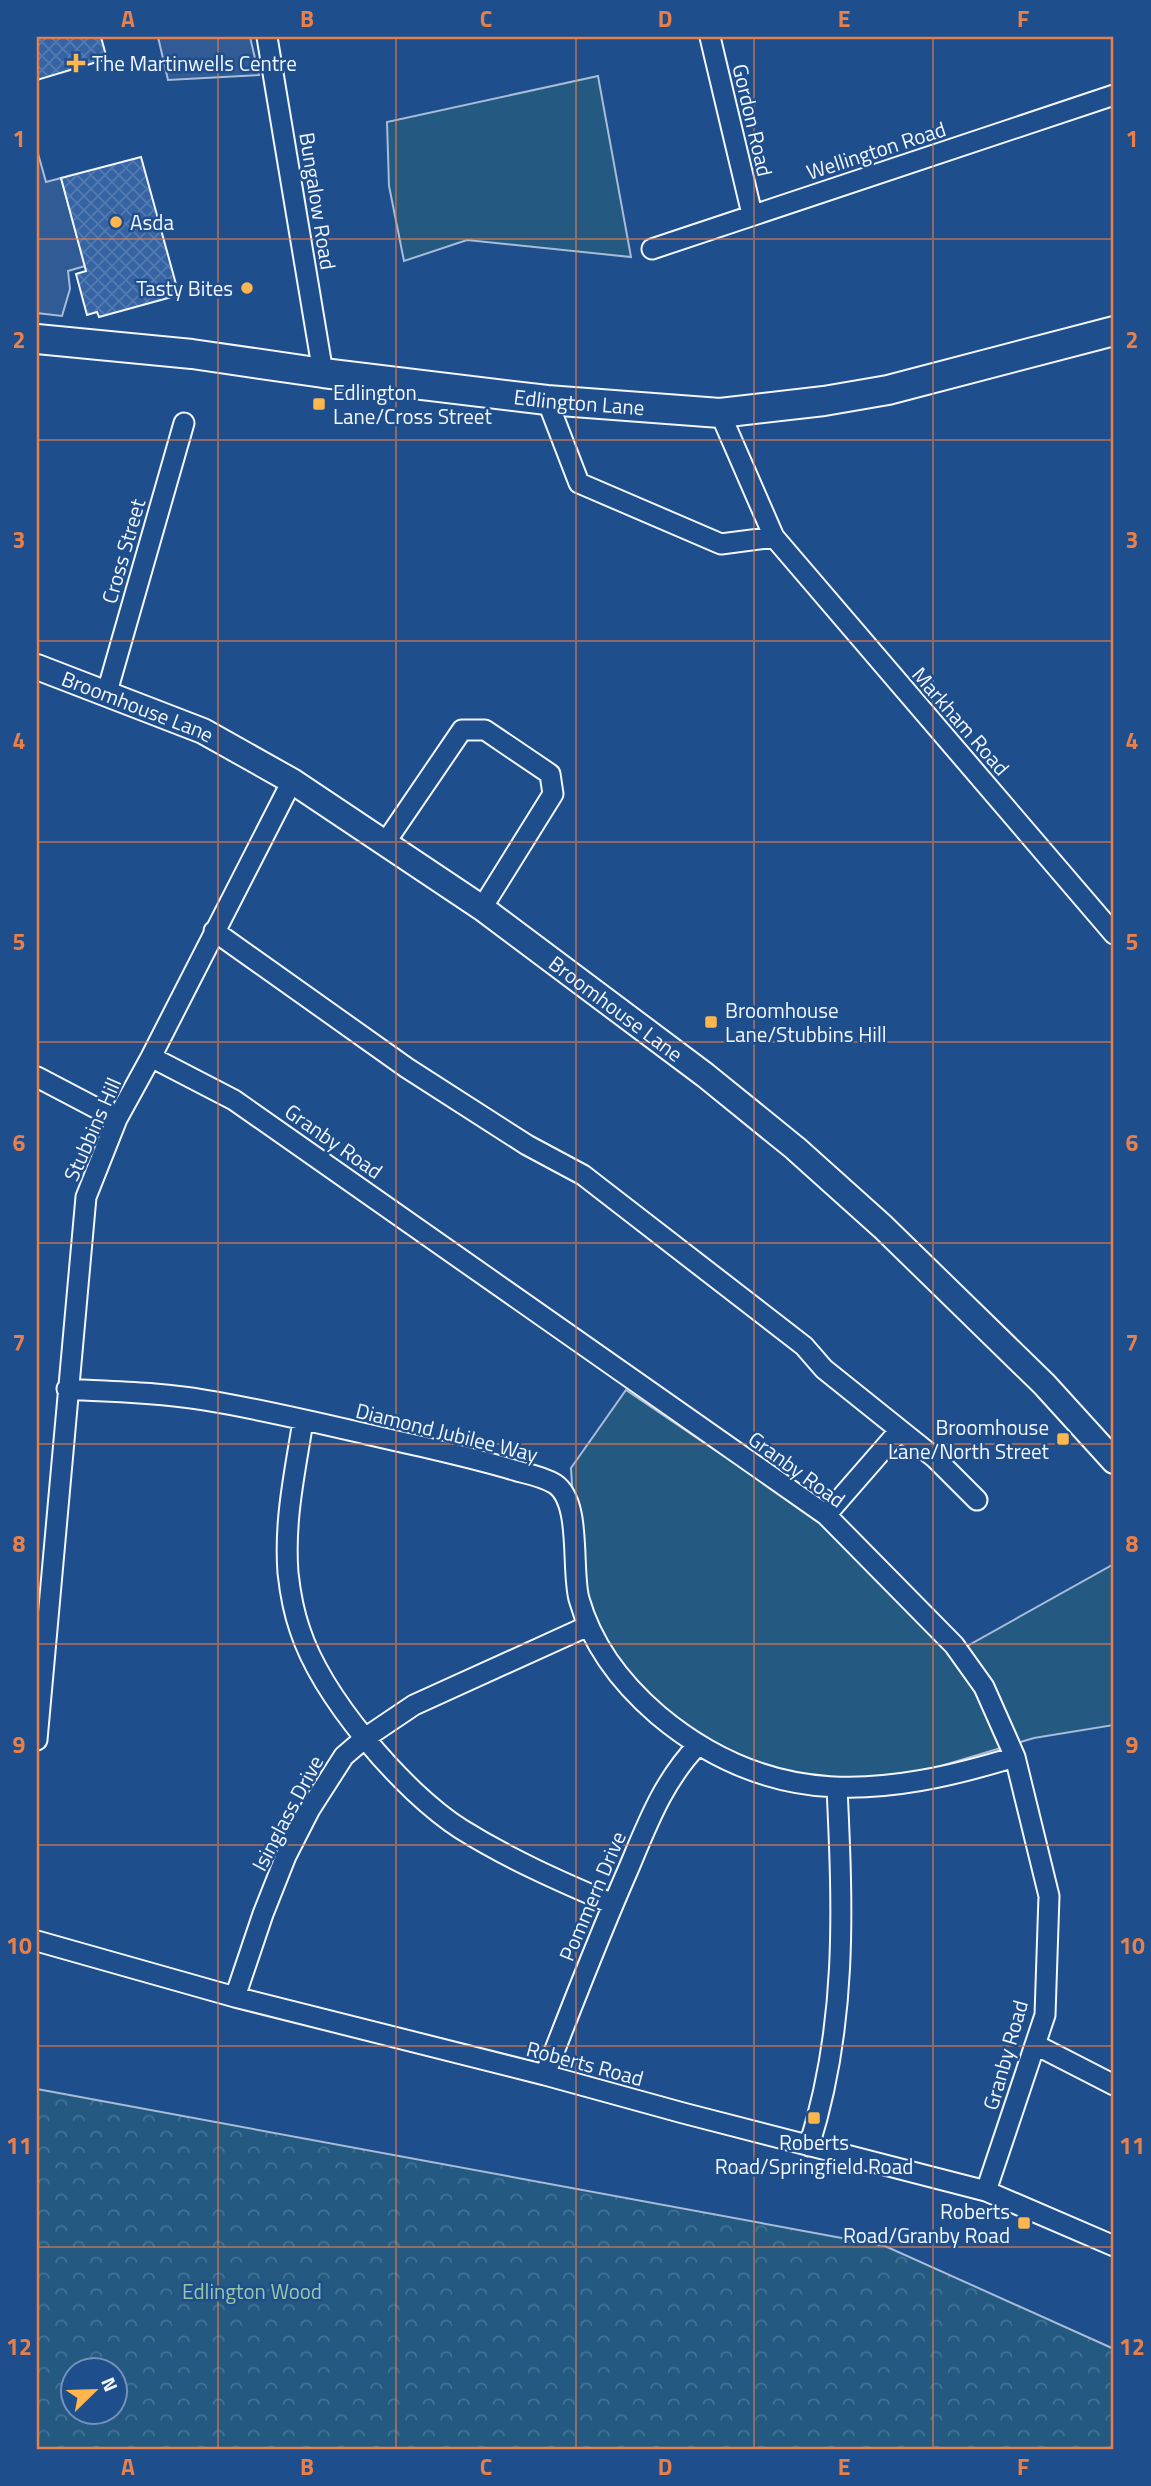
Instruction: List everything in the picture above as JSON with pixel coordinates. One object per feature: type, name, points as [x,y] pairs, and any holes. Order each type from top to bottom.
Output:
[{"type":"main road","name":"Edlington Lane","points":[[37,339],[192,354],[547,400],[720,413],[824,401],[888,390],[1114,331]]},
{"type":"street","name":"Bungalow Road","points":[[267,37],[323,373]]},
{"type":"street","name":"Gordon Road","points":[[710,37],[752,214]]},
{"type":"street","name":"Wellington Road","points":[[652,249],[1114,95]]},
{"type":"street","points":[[547,400],[579,483],[721,544],[774,537]]},
{"type":"street","name":"Markham Road","points":[[720,413],[774,537],[1114,934]]},
{"type":"street","name":"Cross Street","points":[[107,692],[184,423]]},
{"type":"street","name":"Broomhouse Lane","points":[[37,667],[203,731],[292,781],[482,908],[705,1075],[795,1148],[883,1227],[1026,1365],[1114,1461]]},
{"type":"street","points":[[385,844],[462,730],[485,730],[550,775],[553,794],[482,908]]},
{"type":"street","name":"Stubbins Hill","points":[[37,1741],[86,1197],[117,1119],[292,781]]},
{"type":"street","points":[[214,931],[407,1068],[527,1145],[583,1175],[804,1346],[824,1369],[935,1458],[977,1500]]},
{"type":"street","name":"Granby Road","points":[[151,1056],[234,1100],[826,1515],[954,1645],[984,1687],[1015,1757],[1049,1896],[1045,2015],[986,2190]]},
{"type":"street","points":[[37,1077],[117,1119]]},
{"type":"street","name":"Diamond Jubilee Way","points":[[67,1389],[202,1399],[476,1458],[546,1479],[557,1485],[570,1508],[575,1580],[588,1626],[611,1666],[630,1688],[673,1728],[724,1760],[771,1778],[796,1784],[837,1788],[921,1781],[1015,1757]]},
{"type":"street","points":[[303,1421],[286,1530],[289,1576],[300,1630],[324,1681],[365,1738],[398,1774],[459,1828],[514,1859],[613,1904]]},
{"type":"street","points":[[826,1515],[900,1430]]},
{"type":"street","name":"Isinglass Drive","points":[[235,1997],[263,1914],[292,1844],[310,1809],[344,1756],[365,1738],[414,1705],[588,1626]]},
{"type":"street","name":"Pommern Drive","points":[[545,2075],[613,1904],[661,1793],[683,1760],[698,1745]]},
{"type":"street","points":[[809,2146],[833,2046],[840,1979],[842,1901],[837,1788]]},
{"type":"street","name":"Roberts Road","points":[[37,1941],[235,1997],[986,2190],[1114,2246]]},
{"type":"street","points":[[1036,2045],[1114,2085]]},
{"type":"green space","points":[[598,76],[631,257],[467,240],[404,261],[389,186],[387,122]]},
{"type":"green space","points":[[626,1390],[820,1521],[951,1655],[1114,1564],[1114,1725],[1034,1738],[921,1772],[837,1783],[744,1762],[708,1742],[677,1720],[616,1666],[579,1598],[571,1468]]},
{"type":"green space","name":"Edlington Wood","points":[[37,2089],[885,2246],[1114,2349],[1114,2449],[37,2449]]},
{"type":"shaded area","points":[[158,37],[250,37],[259,75],[168,80]]},
{"type":"shaded area","points":[[37,150],[46,182],[61,178],[85,266],[68,271],[70,289],[62,316],[37,313]]},
{"type":"building","points":[[37,37],[101,37],[107,59],[37,80]]},
{"type":"building","name":"Asda","points":[[141,157],[179,295],[99,317],[97,312],[87,315],[76,274],[86,271],[61,178]]},
{"type":"place","name":"The Martinwells Centre","points":[[76,63]]},
{"type":"place","name":"Asda","points":[[116,222]]},
{"type":"place","name":"Tasty Bites","points":[[247,288]]},
{"type":"place","name":"Edlington Lane/Cross Street","points":[[319,404]]},
{"type":"place","name":"Broomhouse Lane/Stubbins Hill","points":[[711,1022]]},
{"type":"place","name":"Broomhouse Lane/North Street","points":[[1063,1439]]},
{"type":"place","name":"Roberts Road/Springfield Road","points":[[814,2118]]},
{"type":"place","name":"Roberts Road/Granby Road","points":[[1024,2223]]}]
